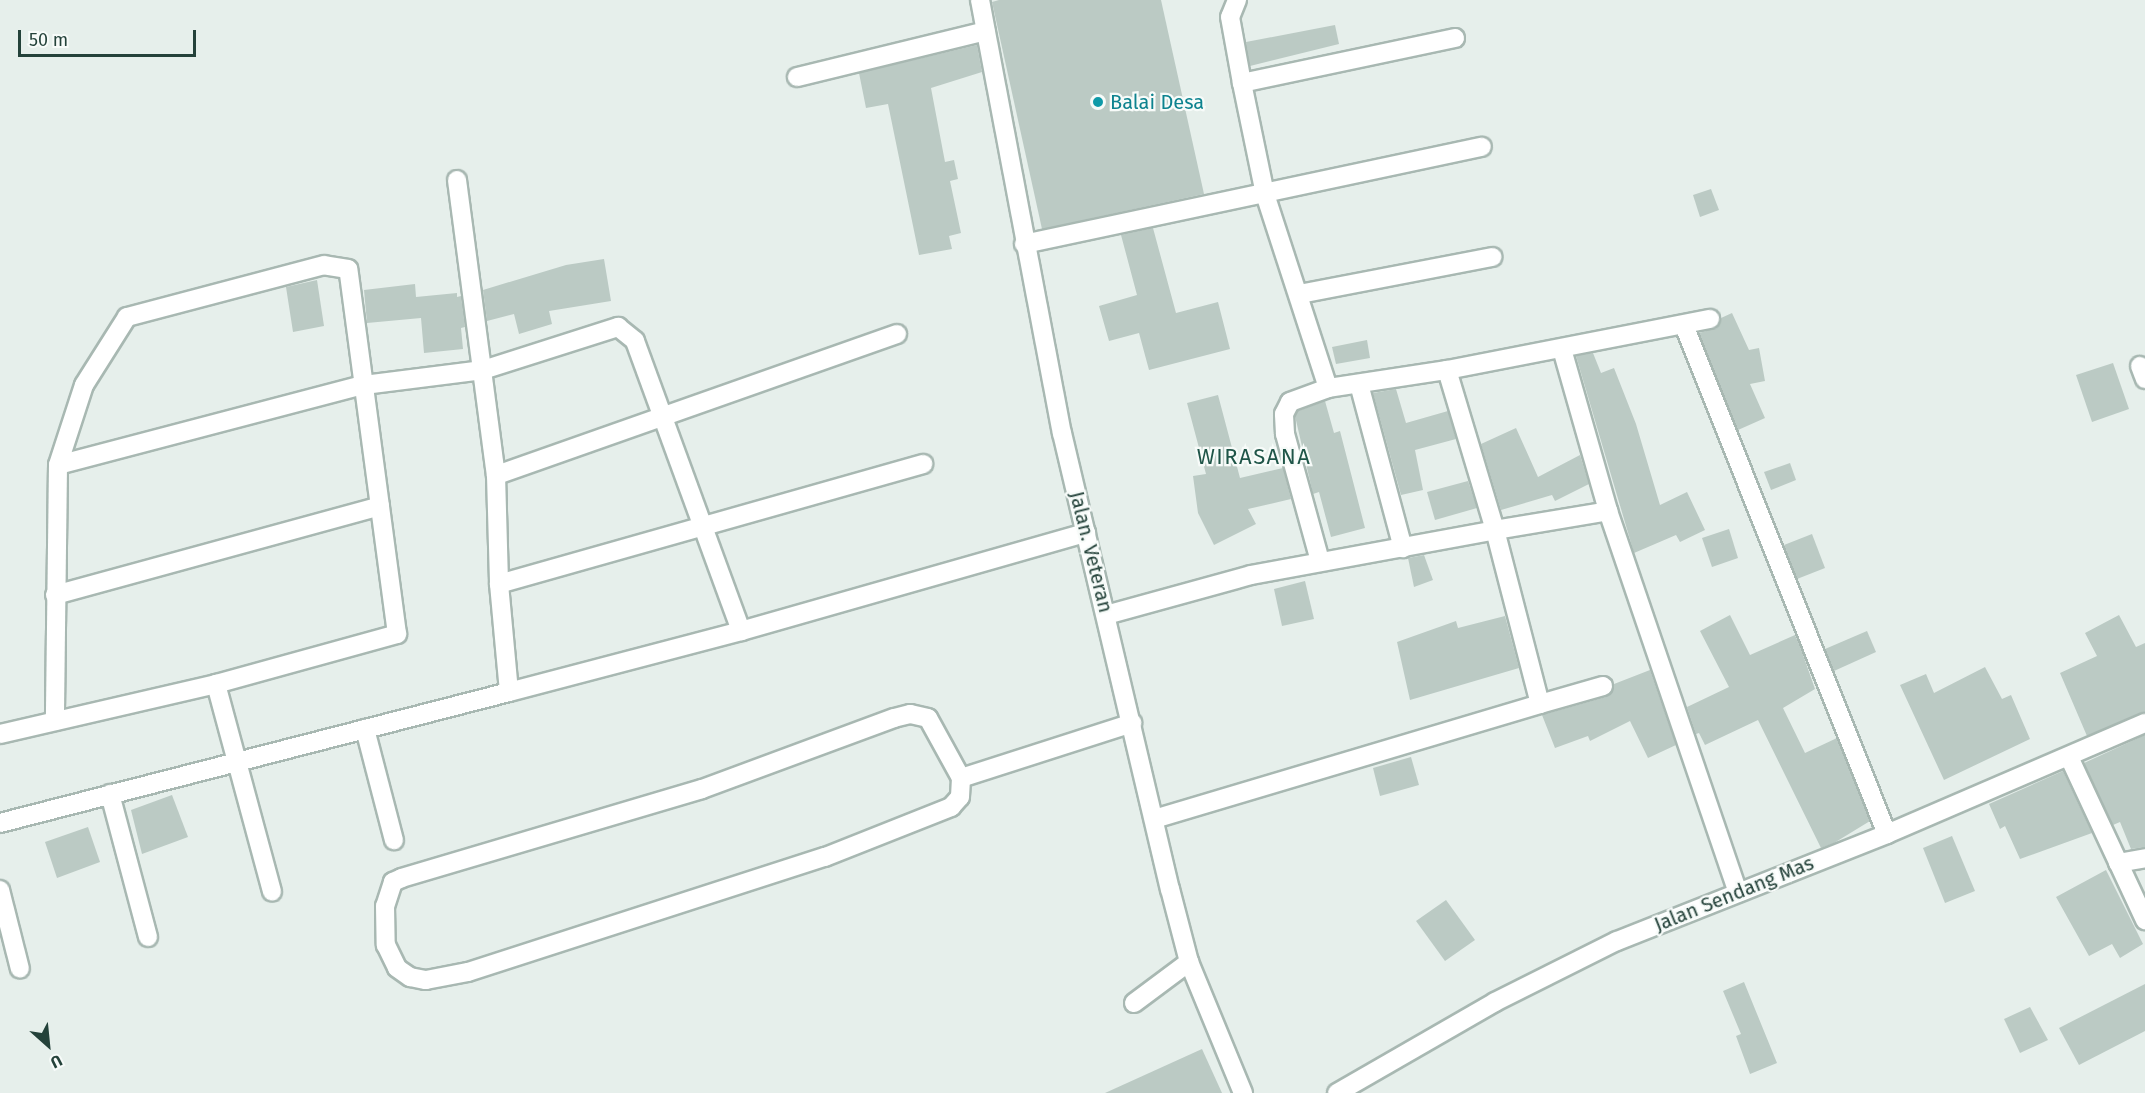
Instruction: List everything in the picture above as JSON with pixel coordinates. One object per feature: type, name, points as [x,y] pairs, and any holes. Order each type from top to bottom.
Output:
[{"type":"street","name":"Jalan. Veteran","points":[[980,0],[1024,244],[1086,532],[1154,819],[1189,962],[1244,1093]]},
{"type":"street","points":[[1237,0],[1230,17],[1265,194],[1300,294],[1328,388]]},
{"type":"street","points":[[797,78],[985,31]]},
{"type":"street","points":[[1242,83],[1455,38]]},
{"type":"street","points":[[1024,244],[1482,147]]},
{"type":"street","points":[[457,180],[496,475],[499,584],[509,692]]},
{"type":"street","points":[[1300,294],[1492,257]]},
{"type":"street","points":[[0,734],[216,684],[397,634],[348,269],[324,265],[127,317],[84,385],[58,465],[55,721]]},
{"type":"street","points":[[1320,561],[1285,434],[1284,414],[1290,402],[1328,388],[1448,370],[1710,319]]},
{"type":"street","points":[[1684,325],[1887,834]]},
{"type":"street","points":[[58,465],[364,385],[483,370],[618,327],[635,341],[741,631]]},
{"type":"street","points":[[496,475],[664,419],[897,334]]},
{"type":"street","points":[[1562,349],[1608,511],[1738,892]]},
{"type":"street","points":[[1448,370],[1495,530],[1540,704]]},
{"type":"street","points":[[1359,384],[1403,548]]},
{"type":"street","points":[[499,584],[705,528],[923,464]]},
{"type":"street","points":[[55,595],[380,506]]},
{"type":"street","points":[[1106,615],[1251,575],[1608,511]]},
{"type":"street","points":[[0,823],[741,631],[1086,532]]},
{"type":"street","points":[[216,684],[239,760],[272,892]]},
{"type":"street","points":[[1154,819],[1603,686]]},
{"type":"street","points":[[921,714],[928,718],[961,778],[960,797],[956,803],[910,824],[668,910],[468,972],[426,980],[410,977],[397,968],[386,945],[385,906],[393,882],[402,878],[702,789],[902,716],[921,714]]},
{"type":"street","points":[[961,778],[1132,723]]},
{"type":"street","name":"Jalan Sendang Mas","points":[[1337,1093],[1495,1002],[1617,941],[2070,759],[2145,723]]},
{"type":"street","points":[[365,729],[394,840]]},
{"type":"street","points":[[2070,759],[2145,920]]},
{"type":"street","points":[[110,794],[148,937]]},
{"type":"street","points":[[2118,863],[2145,858]]},
{"type":"street","points":[[0,890],[3,911],[20,969]]},
{"type":"street","points":[[1134,1003],[1189,962]]},
{"type":"building","name":"Balai Desa","points":[[999,0],[1161,0],[1204,194],[1042,229],[992,2]]},
{"type":"building","points":[[1335,25],[1339,44],[1250,66],[1246,42]]},
{"type":"building","points":[[977,45],[982,72],[931,88],[945,162],[954,160],[958,179],[950,181],[961,233],[949,236],[952,249],[919,255],[888,104],[866,108],[859,73]]},
{"type":"building","points":[[1711,189],[1719,210],[1700,217],[1693,195]]},
{"type":"building","points":[[1153,228],[1176,313],[1218,302],[1230,349],[1149,370],[1139,333],[1109,341],[1099,306],[1137,295],[1121,235]]},
{"type":"building","points":[[604,259],[611,301],[549,311],[552,324],[519,334],[514,314],[487,321],[483,290],[566,265]]},
{"type":"building","points":[[317,280],[324,326],[293,332],[286,287]]},
{"type":"building","points":[[415,284],[416,297],[457,293],[457,297],[461,296],[465,327],[461,328],[463,349],[424,353],[421,318],[367,323],[364,290]]},
{"type":"building","points":[[1732,313],[1749,350],[1759,348],[1765,381],[1750,384],[1765,418],[1738,430],[1699,333],[1717,328],[1721,318]]},
{"type":"building","points":[[1367,340],[1370,358],[1336,364],[1332,347]]},
{"type":"building","points":[[1593,353],[1601,373],[1614,368],[1636,424],[1660,505],[1687,492],[1705,530],[1680,542],[1676,535],[1634,553],[1576,356]]},
{"type":"building","points":[[2113,363],[2129,409],[2092,422],[2076,375]]},
{"type":"building","points":[[1396,389],[1406,423],[1448,411],[1456,439],[1415,450],[1423,490],[1401,495],[1373,393]]},
{"type":"building","points":[[1218,395],[1240,478],[1283,468],[1291,499],[1248,509],[1256,524],[1214,545],[1198,513],[1193,476],[1206,474],[1187,403]]},
{"type":"building","points":[[1325,401],[1334,433],[1340,431],[1365,528],[1331,537],[1319,492],[1313,494],[1295,416],[1298,411]]},
{"type":"building","points":[[1516,428],[1538,477],[1580,455],[1589,484],[1555,501],[1552,495],[1501,510],[1481,444]]},
{"type":"building","points":[[1790,463],[1796,480],[1771,490],[1764,472]]},
{"type":"building","points":[[1468,481],[1477,508],[1435,520],[1427,492]]},
{"type":"building","points":[[1729,529],[1738,558],[1712,567],[1702,538]]},
{"type":"building","points":[[1812,534],[1825,568],[1797,579],[1784,545]]},
{"type":"building","points":[[1424,555],[1433,580],[1414,587],[1408,558]]},
{"type":"building","points":[[1305,581],[1314,619],[1282,626],[1274,589]]},
{"type":"building","points":[[1730,615],[1750,655],[1795,635],[1815,689],[1783,708],[1805,753],[1837,738],[1870,821],[1834,843],[1821,848],[1758,720],[1705,745],[1699,733],[1696,734],[1687,707],[1729,687],[1700,631]]},
{"type":"building","points":[[2119,615],[2136,647],[2145,643],[2145,712],[2087,736],[2060,673],[2097,656],[2085,633]]},
{"type":"building","points":[[1505,616],[1519,668],[1410,700],[1397,642],[1456,621],[1458,628]]},
{"type":"building","points":[[1867,631],[1876,652],[1834,671],[1825,649]]},
{"type":"building","points":[[1985,667],[2002,699],[2011,695],[2030,739],[1944,780],[1900,685],[1926,674],[1934,693]]},
{"type":"building","points":[[1650,670],[1676,745],[1648,758],[1630,721],[1590,741],[1588,736],[1555,748],[1542,715],[1606,697],[1614,684]]},
{"type":"building","points":[[2145,735],[2145,847],[2131,849],[2120,822],[2113,825],[2084,763]]},
{"type":"building","points":[[1411,757],[1419,785],[1380,796],[1373,768]]},
{"type":"building","points":[[2063,771],[2092,833],[2020,859],[2005,826],[2000,829],[1989,804]]},
{"type":"building","points":[[172,795],[188,837],[142,854],[131,810]]},
{"type":"building","points":[[88,827],[100,862],[57,878],[45,842]]},
{"type":"building","points":[[1952,836],[1975,891],[1945,903],[1923,848]]},
{"type":"building","points":[[2106,870],[2143,944],[2120,958],[2112,944],[2089,956],[2056,897]]},
{"type":"building","points":[[1446,900],[1475,940],[1445,961],[1416,921]]},
{"type":"building","points":[[1744,982],[1777,1063],[1750,1074],[1736,1036],[1741,1034],[1723,991]]},
{"type":"building","points":[[2145,984],[2145,1031],[2079,1065],[2059,1028]]},
{"type":"building","points":[[2030,1007],[2048,1040],[2020,1053],[2004,1019]]},
{"type":"building","points":[[1202,1049],[1222,1093],[1105,1093]]},
{"type":"place","name":"Balai Desa","points":[[1098,102]]},
{"type":"district","name":"WIRASANA","points":[[1254,457]]}]
